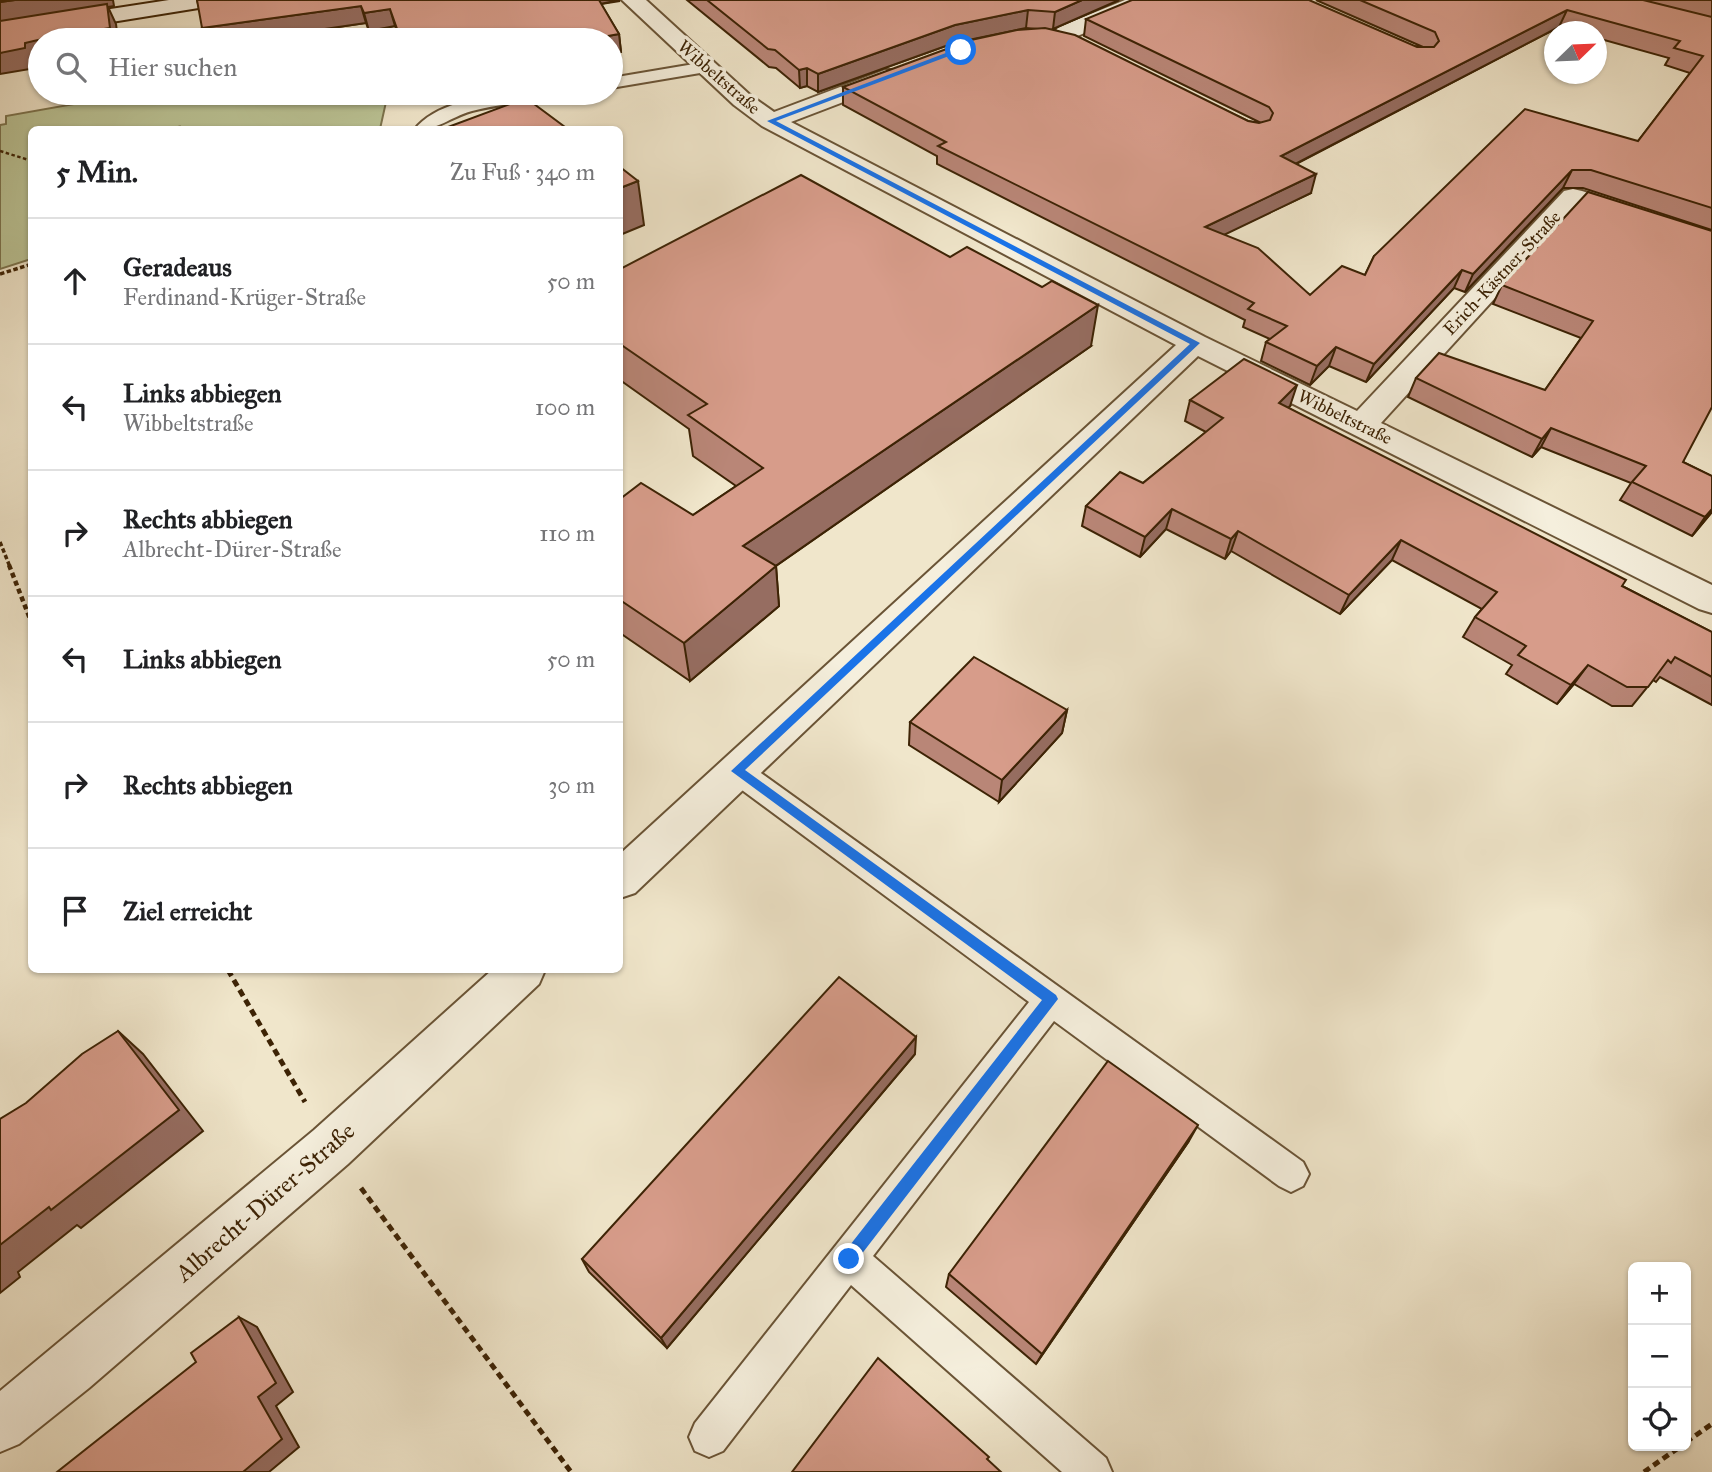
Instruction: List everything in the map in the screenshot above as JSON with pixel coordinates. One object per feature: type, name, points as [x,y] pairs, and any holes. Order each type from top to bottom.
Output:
[{"type":"street","points":[[29,28],[176,3],[211,0]]},
{"type":"street","name":"Wibbeltstraße","points":[[633,0],[706,67],[771,121],[1195,343],[1712,600]]},
{"type":"street","points":[[1057,39],[1067,32],[1144,0]]},
{"type":"street","points":[[0,33],[28,28]]},
{"type":"street","points":[[1034,37],[1082,45]]},
{"type":"street","points":[[771,121],[911,69]]},
{"type":"street","name":"Erich-Kästner-Straße","points":[[1361,425],[1573,197],[1712,242]]},
{"type":"street","points":[[623,877],[1195,343]]},
{"type":"street","name":"Albrecht-Dürer-Straße","points":[[0,1425],[70,1369],[331,1147],[520,973]]},
{"type":"lane","points":[[623,81],[706,67]]},
{"type":"lane","points":[[426,126],[430,121],[457,110],[486,105]]},
{"type":"lane","points":[[737,771],[1291,1174]]},
{"type":"lane","points":[[709,1437],[1051,999]]},
{"type":"lane","points":[[849,1259],[1092,1472]]},
{"type":"path","points":[[0,151],[28,160]]},
{"type":"path","points":[[0,274],[28,265]]},
{"type":"path","points":[[0,542],[28,614]]},
{"type":"path","points":[[230,973],[331,1147],[570,1472]]},
{"type":"path","points":[[1691,1439],[1712,1424]]},
{"type":"path","points":[[1644,1472],[1674,1451]]},
{"type":"green space","points":[[68,105],[385,105],[381,126],[28,126],[28,260],[0,269],[0,125],[6,124],[6,116]]},
{"type":"building","points":[[197,0],[599,0],[615,28],[397,28],[390,9],[364,13],[361,6],[202,28]]},
{"type":"building","points":[[707,0],[1082,0],[1055,12],[1028,10],[955,25],[818,74],[807,68],[799,70]]},
{"type":"building","points":[[1132,0],[1309,0],[1417,47],[1434,47],[1439,41],[1435,32],[1360,0],[1643,0],[1712,17],[1712,208],[1591,170],[1572,170],[1473,274],[1462,270],[1374,364],[1336,347],[1317,366],[1266,342],[1287,326],[1248,309],[1254,303],[938,146],[946,142],[843,87],[971,40],[1017,30],[1045,28],[1075,35],[1248,121],[1259,123],[1270,120],[1273,113],[1269,107],[1086,19]],"holes":[[[1567,10],[1680,41],[1674,48],[1703,56],[1638,141],[1525,109],[1374,256],[1365,275],[1342,266],[1310,295],[1258,248],[1205,227],[1316,174],[1281,156]]]},
{"type":"building","points":[[107,4],[110,28],[28,28],[28,42],[25,43],[25,48],[0,53],[0,21]]},
{"type":"building","points":[[507,105],[535,105],[564,126],[451,126]]},
{"type":"building","points":[[623,169],[638,181],[623,187]]},
{"type":"building","points":[[801,175],[950,257],[967,247],[1042,287],[1052,281],[1098,305],[743,546],[776,566],[684,643],[623,602],[623,497],[641,483],[693,515],[763,468],[688,415],[707,404],[623,346],[623,267]]},
{"type":"building","points":[[1588,192],[1712,231],[1712,407],[1683,462],[1712,476],[1712,509],[1705,517],[1632,482],[1646,466],[1551,428],[1542,439],[1416,378],[1439,353],[1545,390],[1593,321],[1502,285]]},
{"type":"building","points":[[1244,359],[1297,385],[1279,403],[1626,580],[1622,586],[1712,632],[1712,677],[1675,657],[1671,663],[1668,660],[1648,687],[1627,687],[1588,665],[1571,685],[1518,655],[1526,646],[1475,617],[1497,592],[1401,540],[1349,595],[1238,531],[1231,539],[1172,509],[1145,537],[1086,506],[1120,472],[1143,483],[1223,418],[1190,400]]},
{"type":"building","points":[[974,657],[1067,710],[1002,780],[910,722]]},
{"type":"building","points":[[839,977],[916,1037],[661,1338],[582,1259]]},
{"type":"building","points":[[118,1031],[179,1110],[51,1210],[49,1207],[0,1245],[0,1119],[26,1103],[82,1054]]},
{"type":"building","points":[[1108,1061],[1198,1125],[1042,1354],[949,1274]]},
{"type":"building","points":[[239,1317],[276,1383],[258,1397],[282,1439],[243,1472],[57,1472],[196,1362],[191,1353]]},
{"type":"building","points":[[878,1358],[989,1457],[987,1459],[1001,1472],[792,1472]]},
{"type":"route","points":[[849,1259],[1051,999],[737,771],[1195,343],[771,121],[961,50]]}]
